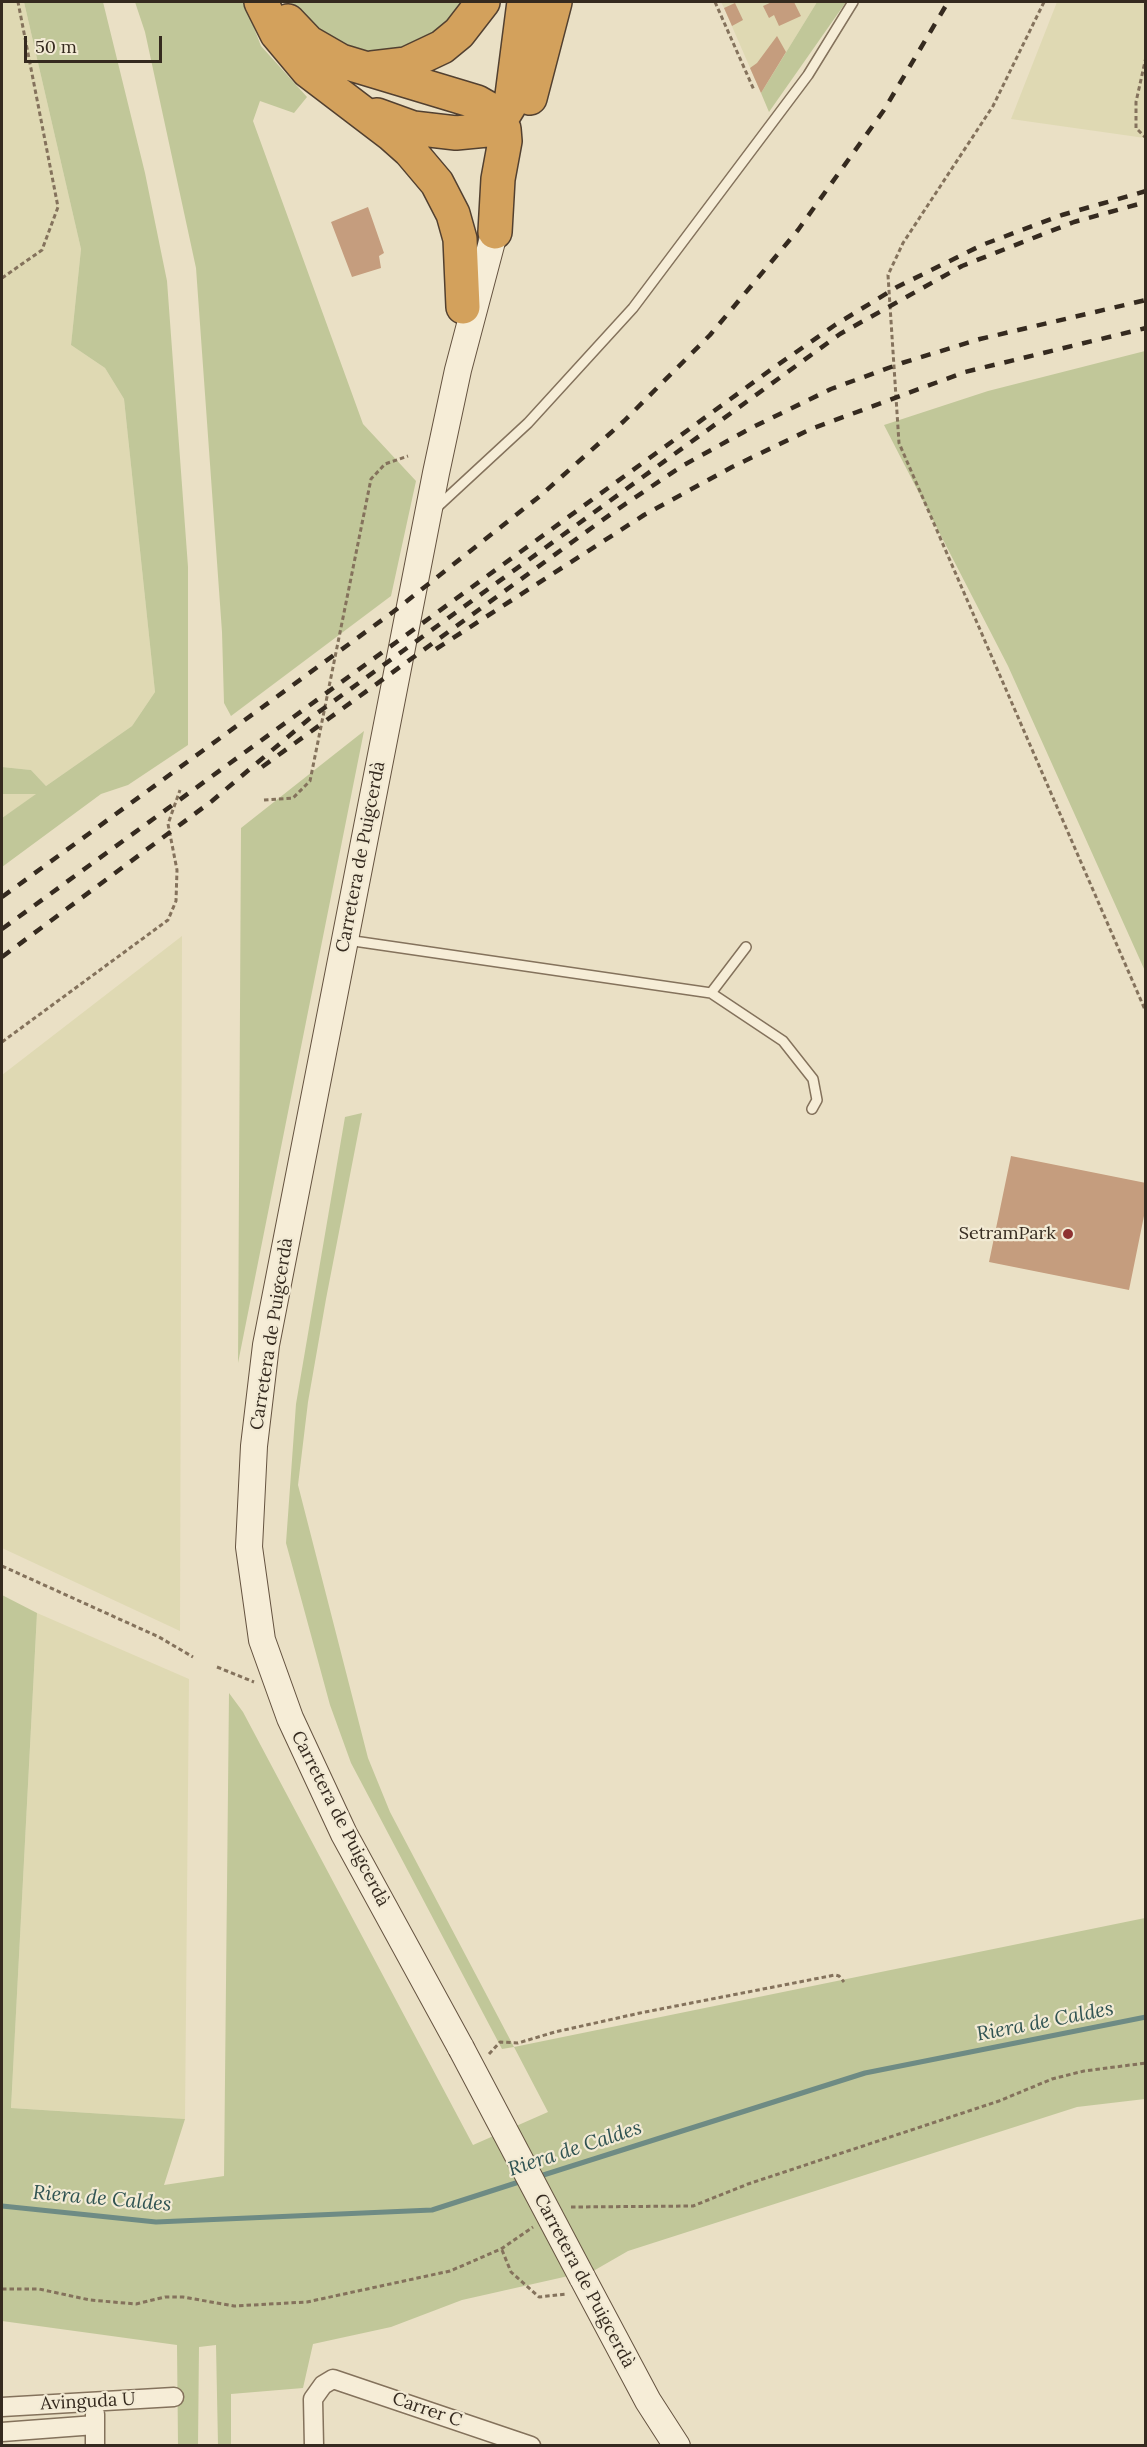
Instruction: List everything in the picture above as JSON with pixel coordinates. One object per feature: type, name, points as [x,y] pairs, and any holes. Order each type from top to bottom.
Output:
[{"type":"highway","points":[[261,2],[277,34],[308,71],[410,151],[437,183],[453,214],[460,239],[463,307]]},
{"type":"highway","points":[[276,2],[295,29],[308,42],[326,54],[356,66],[477,102],[491,110],[500,120],[505,141],[498,179],[495,232]]},
{"type":"highway","points":[[356,66],[390,68],[424,57],[459,33],[483,2]]},
{"type":"highway","points":[[345,100],[386,120],[413,128],[474,133],[487,130],[500,120],[511,102],[526,2]]},
{"type":"highway","points":[[509,178],[555,2]]},
{"type":"main road","points":[[458,370],[463,307],[500,120],[515,2]]},
{"type":"main road","points":[[458,370],[509,178],[524,87],[526,2]]},
{"type":"main road","name":"Carretera de Puigcerdà","points":[[458,370],[266,1345],[254,1446],[249,1547],[262,1641],[290,1718],[344,1834],[648,2401],[668,2445]]},
{"type":"main road","name":"Carretera de Puigcerdà","points":[[648,2401],[677,2445]]},
{"type":"street","name":"Carrer C","points":[[314,2445],[313,2398],[323,2385],[333,2379],[531,2445]]},
{"type":"street","name":"Avinguda U","points":[[2,2407],[174,2397]]},
{"type":"street","points":[[95,2400],[95,2445]]},
{"type":"street","name":"Avinguda U","points":[[2,2432],[95,2425]]},
{"type":"lane","points":[[428,515],[528,423],[633,308],[808,75],[853,2]]},
{"type":"lane","points":[[345,939],[711,993],[783,1041],[813,1079],[817,1100],[812,1110]]},
{"type":"lane","points":[[711,993],[746,947]]},
{"type":"path","points":[[2,278],[42,250],[58,207],[18,2]]},
{"type":"path","points":[[715,2],[754,90]]},
{"type":"path","points":[[1044,2],[993,106],[903,243],[888,275],[899,443],[1146,1012]]},
{"type":"path","points":[[1146,57],[1136,102],[1136,128],[1146,138]]},
{"type":"path","points":[[264,800],[293,798],[310,781],[371,479],[385,464],[408,456]]},
{"type":"path","points":[[2,1042],[168,920],[176,901],[177,870],[168,824],[180,790]]},
{"type":"path","points":[[2,1566],[159,1637],[193,1657]]},
{"type":"path","points":[[217,1667],[248,1682],[278,1684]]},
{"type":"path","points":[[465,2057],[487,2058],[500,2042],[518,2043],[640,2013],[835,1975],[844,1982]]},
{"type":"path","points":[[563,2205],[573,2208],[693,2206],[748,2184],[999,2101],[1052,2079],[1084,2071],[1146,2063]]},
{"type":"path","points":[[2,2289],[39,2289],[90,2300],[136,2304],[165,2297],[183,2297],[234,2306],[273,2306],[308,2302],[400,2281],[418,2280],[450,2271],[501,2249],[539,2222]]},
{"type":"path","points":[[501,2249],[511,2272],[539,2297]]},
{"type":"shaded area","points":[[2,2],[24,2],[81,249],[71,345],[105,368],[124,399],[155,692],[132,726],[46,786],[31,770],[2,767]]},
{"type":"shaded area","points":[[721,2],[817,2],[761,93],[724,8]]},
{"type":"shaded area","points":[[1057,2],[1145,2],[1145,138],[1011,119]]},
{"type":"shaded area","points":[[2,794],[37,794],[2,818]]},
{"type":"shaded area","points":[[182,936],[180,1631],[2,1548],[2,1075]]},
{"type":"shaded area","points":[[37,1613],[189,1679],[185,2119],[11,2108]]},
{"type":"green space","points":[[24,2],[103,2],[145,173],[167,281],[188,567],[188,745],[128,785],[101,794],[2,867],[2,818],[36,794],[2,794],[2,767],[31,770],[46,786],[132,726],[155,692],[124,399],[105,368],[71,345],[81,249]]},
{"type":"green space","points":[[135,2],[244,2],[261,46],[307,97],[294,113],[260,101],[253,121],[363,424],[416,481],[391,596],[231,716],[224,703],[222,632],[196,268],[145,32]]},
{"type":"green space","points":[[285,2],[470,2],[426,44],[356,57],[287,6]]},
{"type":"green space","points":[[817,2],[846,2],[769,112],[761,93]]},
{"type":"green space","points":[[1146,351],[1145,971],[1008,666],[884,425],[988,391]]},
{"type":"green space","points":[[364,731],[238,1363],[241,828]]},
{"type":"green space","points":[[362,1113],[308,1402],[298,1485],[368,1758],[390,1812],[514,2047],[502,2049],[351,1763],[330,1705],[286,1543],[296,1404],[345,1117]]},
{"type":"green space","points":[[2,1595],[37,1613],[11,2108],[185,2119],[164,2185],[224,2176],[229,1693],[243,1712],[473,2145],[548,2112],[514,2047],[1145,1918],[1145,2099],[1077,2107],[628,2251],[595,2270],[462,2300],[391,2327],[313,2344],[303,2388],[231,2394],[231,2445],[218,2445],[216,2345],[199,2347],[198,2445],[178,2445],[177,2345],[2,2321]]},
{"type":"building","points":[[772,2],[794,2],[801,16],[779,26],[774,15],[769,18],[763,6]]},
{"type":"building","points":[[735,3],[743,20],[732,26],[724,8]]},
{"type":"building","points":[[777,36],[786,52],[761,93],[750,68],[757,63]]},
{"type":"building","points":[[368,207],[384,253],[379,256],[381,268],[352,277],[331,222]]},
{"type":"building","name":"SetramPark","points":[[1011,1156],[1146,1183],[1146,1206],[1129,1290],[989,1262]]},
{"type":"waterway","name":"Riera de Caldes","points":[[537,2177],[865,2073],[1146,2017]]},
{"type":"waterway","name":"Riera de Caldes","points":[[2,2206],[156,2222],[432,2210],[522,2181]]},
{"type":"railway","points":[[2,897],[393,612],[540,496],[624,421],[710,335],[798,230],[884,110],[948,2]]},
{"type":"railway","points":[[2,929],[835,325],[897,287],[982,245],[1062,215],[1146,191]]},
{"type":"railway","points":[[2,957],[212,801],[309,719],[840,334],[962,266],[1074,222],[1146,202]]},
{"type":"railway","points":[[262,767],[615,511],[682,466],[751,428],[831,389],[902,363],[980,339],[1146,300]]},
{"type":"railway","points":[[436,649],[644,515],[732,467],[811,429],[965,372],[1146,328]]},
{"type":"place","name":"SetramPark","points":[[1068,1234]]}]
